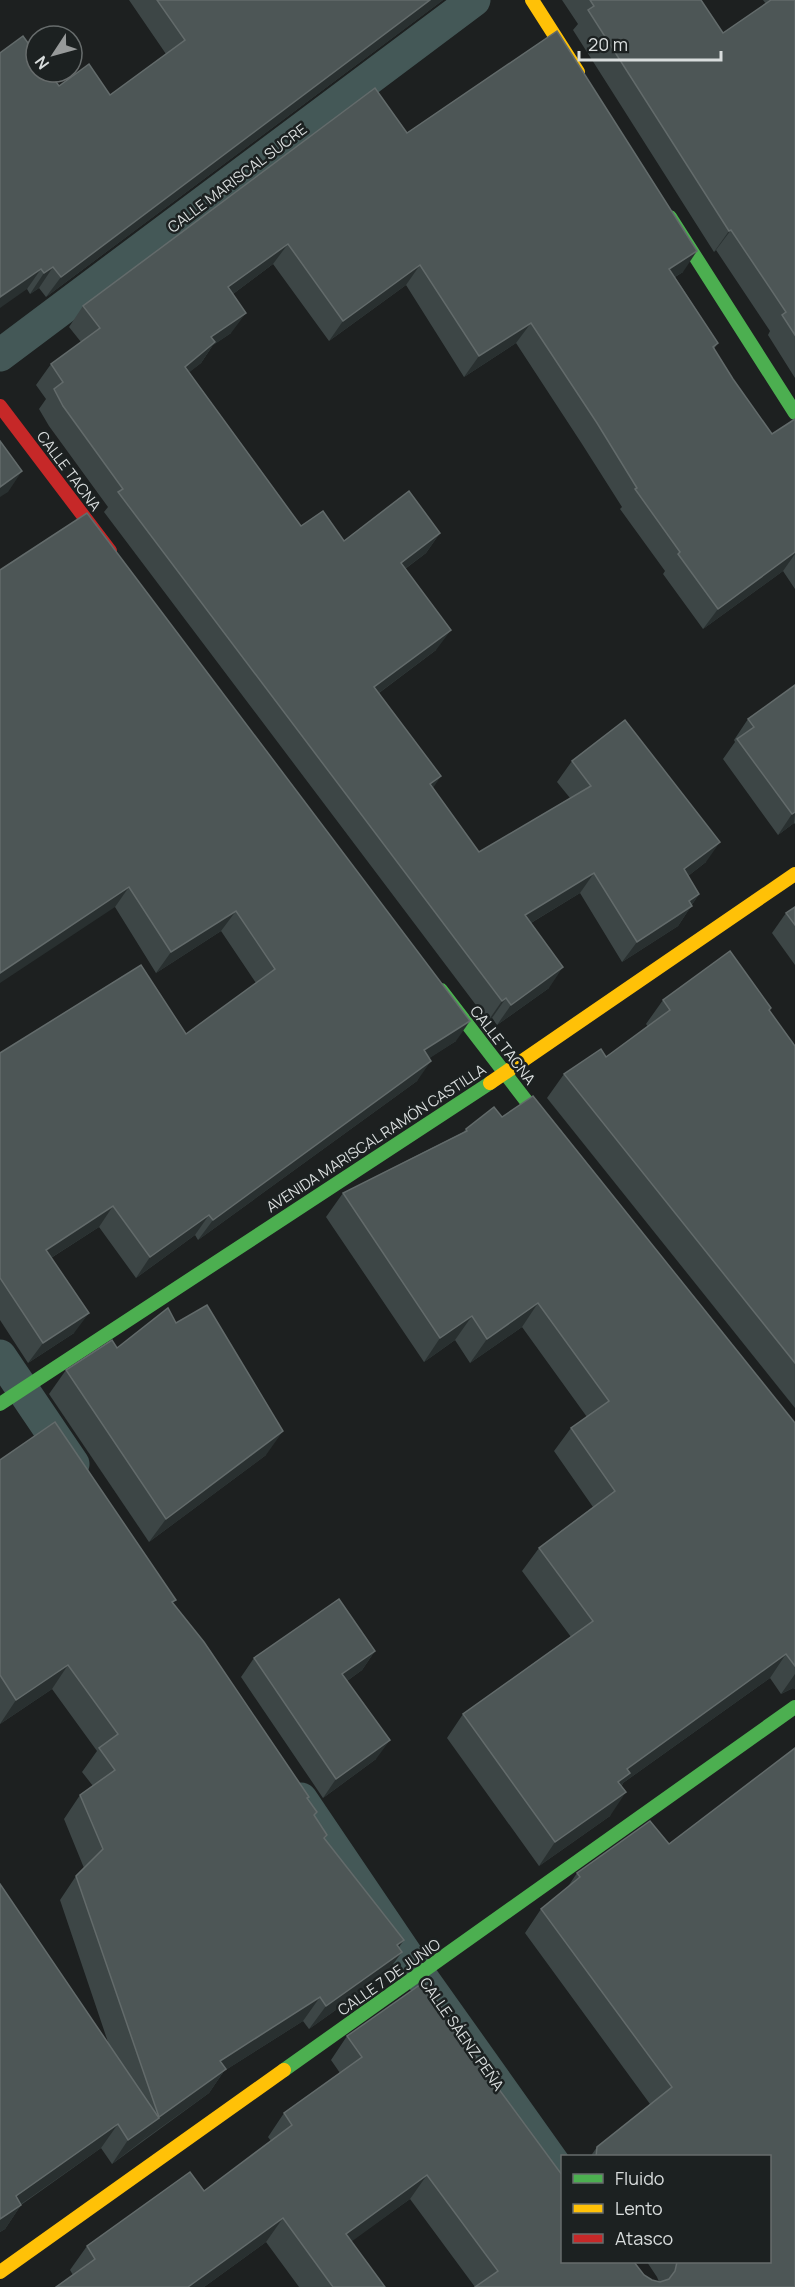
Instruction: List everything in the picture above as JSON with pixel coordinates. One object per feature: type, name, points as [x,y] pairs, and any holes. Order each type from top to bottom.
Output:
[{"type":"street","name":"CALLE MARISCAL SUCRE","points":[[0,355],[474,0]]},
{"type":"street","points":[[532,0],[584,81]]},
{"type":"street","points":[[660,201],[795,413]]},
{"type":"street","name":"CALLE TACNA","points":[[0,406],[115,559]]},
{"type":"street","name":"AVENIDA MARISCAL RAMÓN CASTILLA","points":[[11,1396],[504,1074],[795,874]]},
{"type":"street","name":"CALLE TACNA","points":[[432,978],[564,1149]]},
{"type":"street","points":[[0,1356],[11,1396],[90,1489]]},
{"type":"street","name":"CALLE 7 DE JUNIO","points":[[0,2272],[795,1707]]},
{"type":"street","name":"CALLE SÁENZ PEÑA","points":[[285,1776],[420,1975],[561,2174]]},
{"type":"building","points":[[157,0],[430,0],[61,277],[53,267],[44,273],[41,269],[0,297],[0,53],[23,36],[24,84],[58,84],[59,86],[84,84],[84,68],[89,64],[110,95],[185,40]]},
{"type":"building","points":[[590,0],[701,0],[723,33],[771,0],[795,0],[795,335],[782,315],[786,312],[731,230],[729,231],[588,10],[594,6]]},
{"type":"building","points":[[557,31],[697,251],[669,269],[718,343],[713,347],[772,434],[795,419],[795,552],[718,609],[635,489],[637,488],[597,423],[531,323],[479,356],[420,265],[343,321],[288,244],[228,287],[246,313],[211,337],[215,342],[185,367],[301,526],[323,511],[344,541],[409,491],[440,533],[401,563],[451,630],[374,687],[441,776],[430,784],[479,852],[591,786],[572,761],[625,720],[720,842],[684,869],[699,894],[689,901],[692,906],[637,942],[594,873],[525,915],[563,967],[511,1005],[506,998],[502,1001],[118,492],[123,489],[63,406],[54,389],[63,382],[51,364],[100,328],[83,306],[375,88],[407,133]]},
{"type":"building","points":[[0,441],[22,471],[0,487]]},
{"type":"building","points":[[87,513],[470,1021],[424,1050],[431,1061],[213,1220],[209,1215],[150,1257],[113,1206],[46,1250],[89,1313],[43,1343],[0,1278],[0,1053],[141,965],[186,1034],[275,969],[236,911],[171,952],[129,887],[0,973],[0,570]]},
{"type":"building","points":[[795,685],[795,812],[792,814],[737,739],[754,727],[748,719]]},
{"type":"building","points":[[795,907],[795,925],[786,913]]},
{"type":"building","points":[[730,951],[795,1046],[795,1363],[564,1074],[601,1049],[606,1057],[670,1010],[663,1000]]},
{"type":"building","points":[[533,1096],[795,1423],[795,1666],[786,1654],[627,1769],[630,1773],[618,1782],[626,1792],[555,1842],[463,1714],[593,1621],[539,1548],[615,1491],[571,1428],[609,1401],[538,1303],[487,1339],[472,1316],[440,1338],[343,1193],[467,1131],[466,1129],[494,1107],[502,1117]]},
{"type":"building","points":[[207,1305],[283,1431],[166,1519],[66,1370],[112,1340],[117,1348],[168,1308],[176,1323]]},
{"type":"building","points":[[55,1422],[176,1600],[172,1602],[204,1642],[309,1797],[307,1798],[317,1812],[314,1815],[327,1835],[324,1838],[404,1940],[397,1945],[402,1952],[326,2006],[320,1997],[220,2061],[226,2069],[159,2117],[76,1876],[103,1849],[80,1795],[115,1770],[99,1748],[118,1734],[68,1665],[16,1700],[0,1675],[0,1460]]},
{"type":"building","points":[[339,1599],[375,1651],[342,1674],[390,1740],[336,1779],[254,1658]]},
{"type":"building","points":[[795,1748],[795,2287],[475,2287],[498,2271],[427,2175],[346,2234],[385,2287],[333,2287],[283,2218],[188,2287],[56,2287],[95,2259],[87,2246],[190,2172],[204,2191],[292,2125],[284,2113],[362,2057],[347,2036],[424,1982],[476,2058],[561,2174],[561,2263],[635,2263],[644,2275],[660,2282],[669,2279],[675,2271],[677,2263],[771,2263],[771,2155],[596,2155],[597,2147],[672,2087],[541,1909],[580,1877],[577,1873],[650,1821],[669,1844]]},
{"type":"building","points":[[0,1884],[159,2118],[128,2140],[118,2124],[16,2196],[21,2205],[0,2219]]},
{"type":"traffic: fast","points":[[670,217],[795,413]]},
{"type":"traffic: fast","points":[[441,990],[554,1137]]},
{"type":"traffic: fast","points":[[0,1404],[490,1083]]},
{"type":"traffic: fast","points":[[284,2070],[795,1707]]},
{"type":"traffic: slow","points":[[532,0],[578,72]]},
{"type":"traffic: slow","points":[[490,1083],[795,874]]},
{"type":"traffic: slow","points":[[0,2272],[284,2070]]},
{"type":"traffic: jam","points":[[0,406],[110,551]]}]
